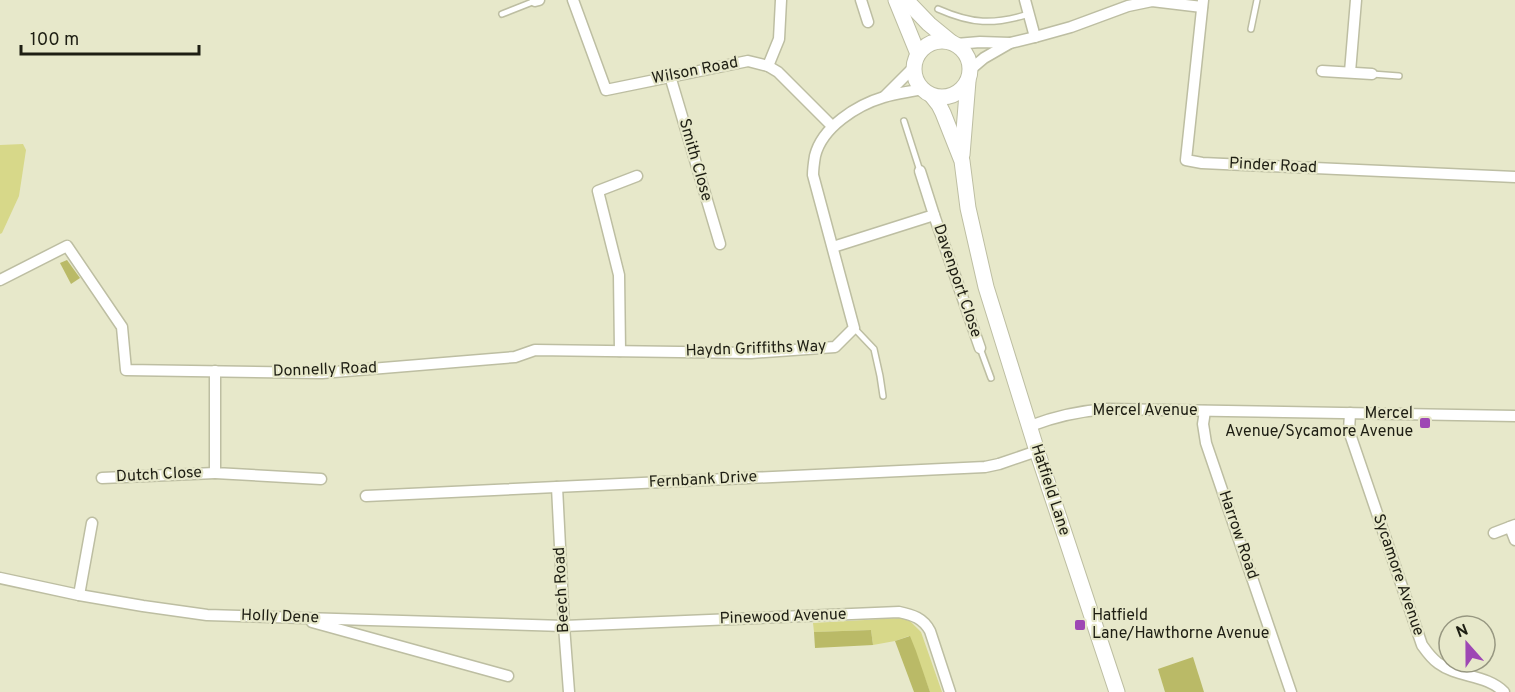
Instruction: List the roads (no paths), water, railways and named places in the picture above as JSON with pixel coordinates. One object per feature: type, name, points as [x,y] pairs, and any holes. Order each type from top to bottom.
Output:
[{"type":"street","name":"Wilson Road","points":[[573,0],[606,90],[748,61],[768,66]]},
{"type":"street","points":[[781,0],[779,39],[768,66],[778,72],[832,126]]},
{"type":"street","points":[[861,0],[868,22]]},
{"type":"street","points":[[897,0],[916,61],[917,83],[943,112],[962,162]]},
{"type":"street","points":[[906,0],[929,24],[964,50],[969,59],[962,162]]},
{"type":"street","points":[[1025,0],[1035,38]]},
{"type":"street","points":[[1350,72],[1356,0]]},
{"type":"street","points":[[884,97],[916,61],[924,47],[932,42],[942,40],[954,43],[1010,43],[1035,38],[1128,6],[1152,1],[1203,3]]},
{"type":"street","name":"Pinder Road","points":[[1203,3],[1186,160],[1225,164],[1515,177]]},
{"type":"street","points":[[854,328],[813,175],[815,155],[826,133],[849,114],[884,97],[927,93],[943,98],[953,95],[962,89],[969,75],[984,58],[1010,43]]},
{"type":"street","points":[[1322,71],[1372,74]]},
{"type":"street","name":"Smith Close","points":[[670,76],[720,244]]},
{"type":"street","name":"Hatfield Lane","points":[[962,162],[968,208],[986,287],[1036,451],[1117,692]]},
{"type":"street","name":"Davenport Close","points":[[921,171],[980,348]]},
{"type":"street","points":[[621,351],[620,275],[598,191],[638,176]]},
{"type":"street","name":"Davenport Close","points":[[833,247],[934,215]]},
{"type":"street","name":"Donnelly Road","points":[[0,280],[67,246],[122,327],[126,370],[322,373],[515,357],[522,354]]},
{"type":"street","name":"Haydn Griffiths Way","points":[[522,354],[535,350],[751,353],[835,347],[854,328]]},
{"type":"street","name":"Dutch Close","points":[[214,371],[215,473]]},
{"type":"street","name":"Mercel Avenue","points":[[1029,426],[1052,417],[1107,409],[1515,416]]},
{"type":"street","name":"Harrow Road","points":[[1205,411],[1203,424],[1206,443],[1289,691]]},
{"type":"street","name":"Sycamore Avenue","points":[[1350,412],[1349,431],[1422,645],[1430,657],[1446,668],[1493,683],[1504,692]]},
{"type":"street","name":"Fernbank Drive","points":[[366,496],[985,467],[1036,451]]},
{"type":"street","name":"Dutch Close","points":[[102,478],[215,473],[321,479]]},
{"type":"street","name":"Beech Road","points":[[557,487],[569,692]]},
{"type":"street","points":[[79,596],[92,523]]},
{"type":"street","points":[[1494,533],[1512,526],[1515,540]]},
{"type":"street","name":"Holly Dene","points":[[0,578],[79,596],[207,615],[564,627]]},
{"type":"street","name":"Pinewood Avenue","points":[[564,627],[899,612],[921,619],[927,625],[950,692]]},
{"type":"street","points":[[294,618],[508,676]]},
{"type":"lane","points":[[1251,28],[1257,0]]},
{"type":"lane","points":[[502,14],[537,1]]},
{"type":"lane","points":[[938,9],[956,17],[978,22],[1007,21],[1029,14]]},
{"type":"lane","points":[[1372,74],[1399,76]]},
{"type":"lane","points":[[904,121],[921,171]]},
{"type":"lane","points":[[854,328],[874,349],[883,396]]},
{"type":"lane","points":[[980,348],[991,378]]},
{"type":"place","name":"Mercel Avenue/Sycamore Avenue","points":[[1425,423]]},
{"type":"place","name":"Hatfield Lane/Hawthorne Avenue","points":[[1080,625]]}]
